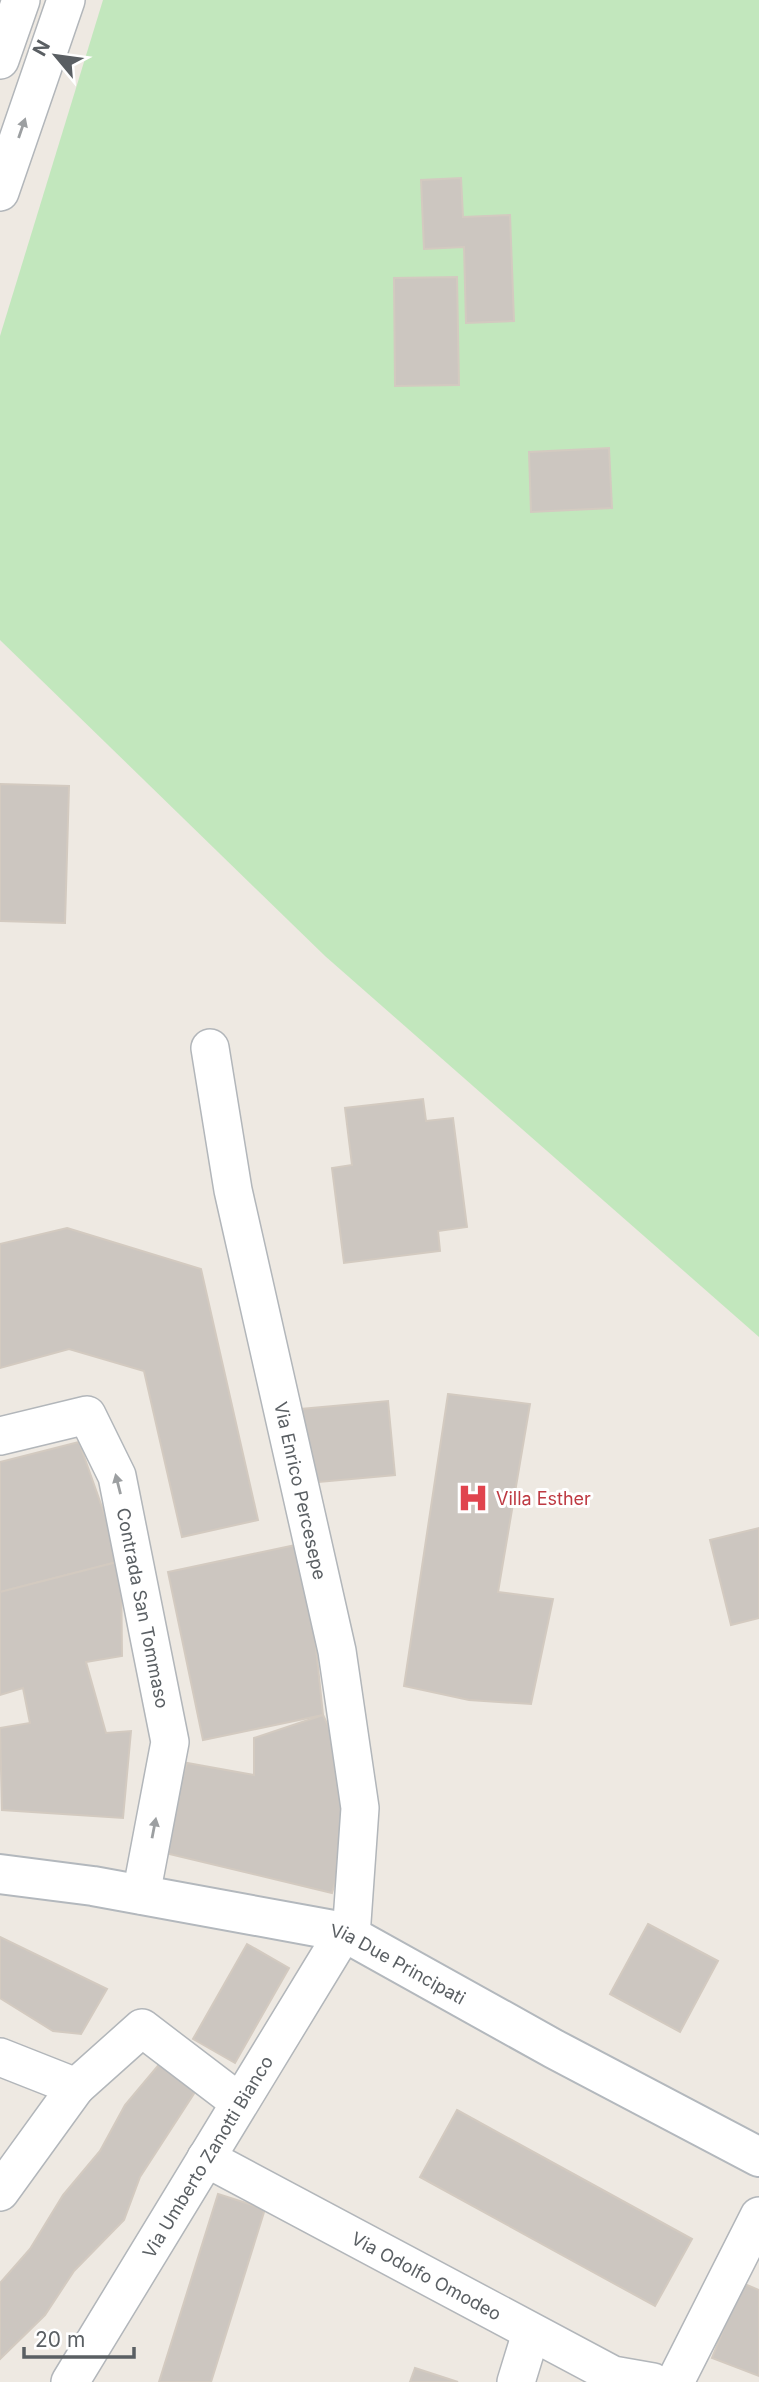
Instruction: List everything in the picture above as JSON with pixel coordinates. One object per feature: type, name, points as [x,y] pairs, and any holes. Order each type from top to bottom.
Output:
[{"type":"street","points":[[0,60],[21,0]]},
{"type":"street","points":[[0,192],[66,0]]},
{"type":"street","name":"Via Enrico Percesepe","points":[[210,1048],[233,1190],[337,1651],[360,1808],[347,1934]]},
{"type":"street","name":"Contrada San Tommaso","points":[[0,1436],[87,1415],[117,1476],[170,1742],[141,1895]]},
{"type":"street","name":"Via Due Principati","points":[[0,1874],[141,1895],[347,1934],[555,2049],[759,2157]]},
{"type":"street","name":"Via Umberto Zanotti Bianco","points":[[70,2382],[239,2102],[347,1934]]},
{"type":"street","points":[[0,2192],[76,2087],[142,2028],[239,2102]]},
{"type":"street","points":[[0,2057],[76,2087]]},
{"type":"street","name":"Via Odolfo Omodeo","points":[[206,2158],[531,2333],[610,2379],[653,2382]]},
{"type":"street","points":[[676,2382],[759,2216]]},
{"type":"street","points":[[516,2382],[531,2333]]},
{"type":"green space","points":[[103,0],[759,0],[759,1337],[325,956],[0,640],[0,336]]},
{"type":"building","points":[[461,178],[463,217],[510,215],[514,321],[466,323],[464,247],[424,249],[421,180]]},
{"type":"building","points":[[457,277],[459,385],[395,386],[394,278]]},
{"type":"building","points":[[609,448],[612,508],[531,512],[529,452]]},
{"type":"building","points":[[0,784],[69,786],[65,923],[0,921]]},
{"type":"building","points":[[423,1099],[426,1121],[453,1118],[467,1227],[438,1231],[440,1251],[344,1263],[332,1168],[352,1165],[345,1108]]},
{"type":"building","points":[[67,1228],[201,1269],[258,1520],[182,1537],[144,1371],[69,1349],[0,1368],[0,1244]]},
{"type":"building","name":"Villa Esther","points":[[448,1394],[530,1404],[498,1592],[553,1599],[531,1704],[469,1700],[404,1686]]},
{"type":"building","points":[[388,1401],[395,1475],[308,1483],[301,1409]]},
{"type":"building","points":[[79,1442],[121,1561],[0,1592],[0,1462]]},
{"type":"building","points":[[759,1528],[759,1618],[731,1625],[710,1540]]},
{"type":"building","points":[[305,1543],[323,1715],[203,1740],[168,1572]]},
{"type":"building","points":[[121,1561],[122,1656],[86,1662],[106,1733],[131,1731],[123,1818],[2,1810],[0,1728],[30,1723],[23,1688],[0,1695],[0,1592]]},
{"type":"building","points":[[323,1715],[345,1762],[348,1837],[332,1893],[157,1851],[187,1763],[254,1775],[254,1738]]},
{"type":"building","points":[[648,1924],[718,1961],[680,2032],[610,1994]]},
{"type":"building","points":[[0,1937],[107,1989],[81,2034],[53,2031],[0,1998]]},
{"type":"building","points":[[247,1944],[289,1968],[235,2063],[193,2039]]},
{"type":"building","points":[[161,2062],[197,2089],[140,2177],[124,2220],[74,2271],[45,2315],[0,2359],[0,2283],[30,2249],[63,2195],[100,2151],[125,2105]]},
{"type":"building","points":[[457,2110],[692,2239],[655,2306],[420,2177]]},
{"type":"building","points":[[218,2194],[265,2209],[211,2382],[159,2382]]},
{"type":"building","points":[[742,2283],[759,2290],[759,2376],[712,2358]]},
{"type":"building","points":[[415,2368],[458,2382],[410,2382]]},
{"type":"place","name":"Villa Esther","points":[[473,1498]]}]
